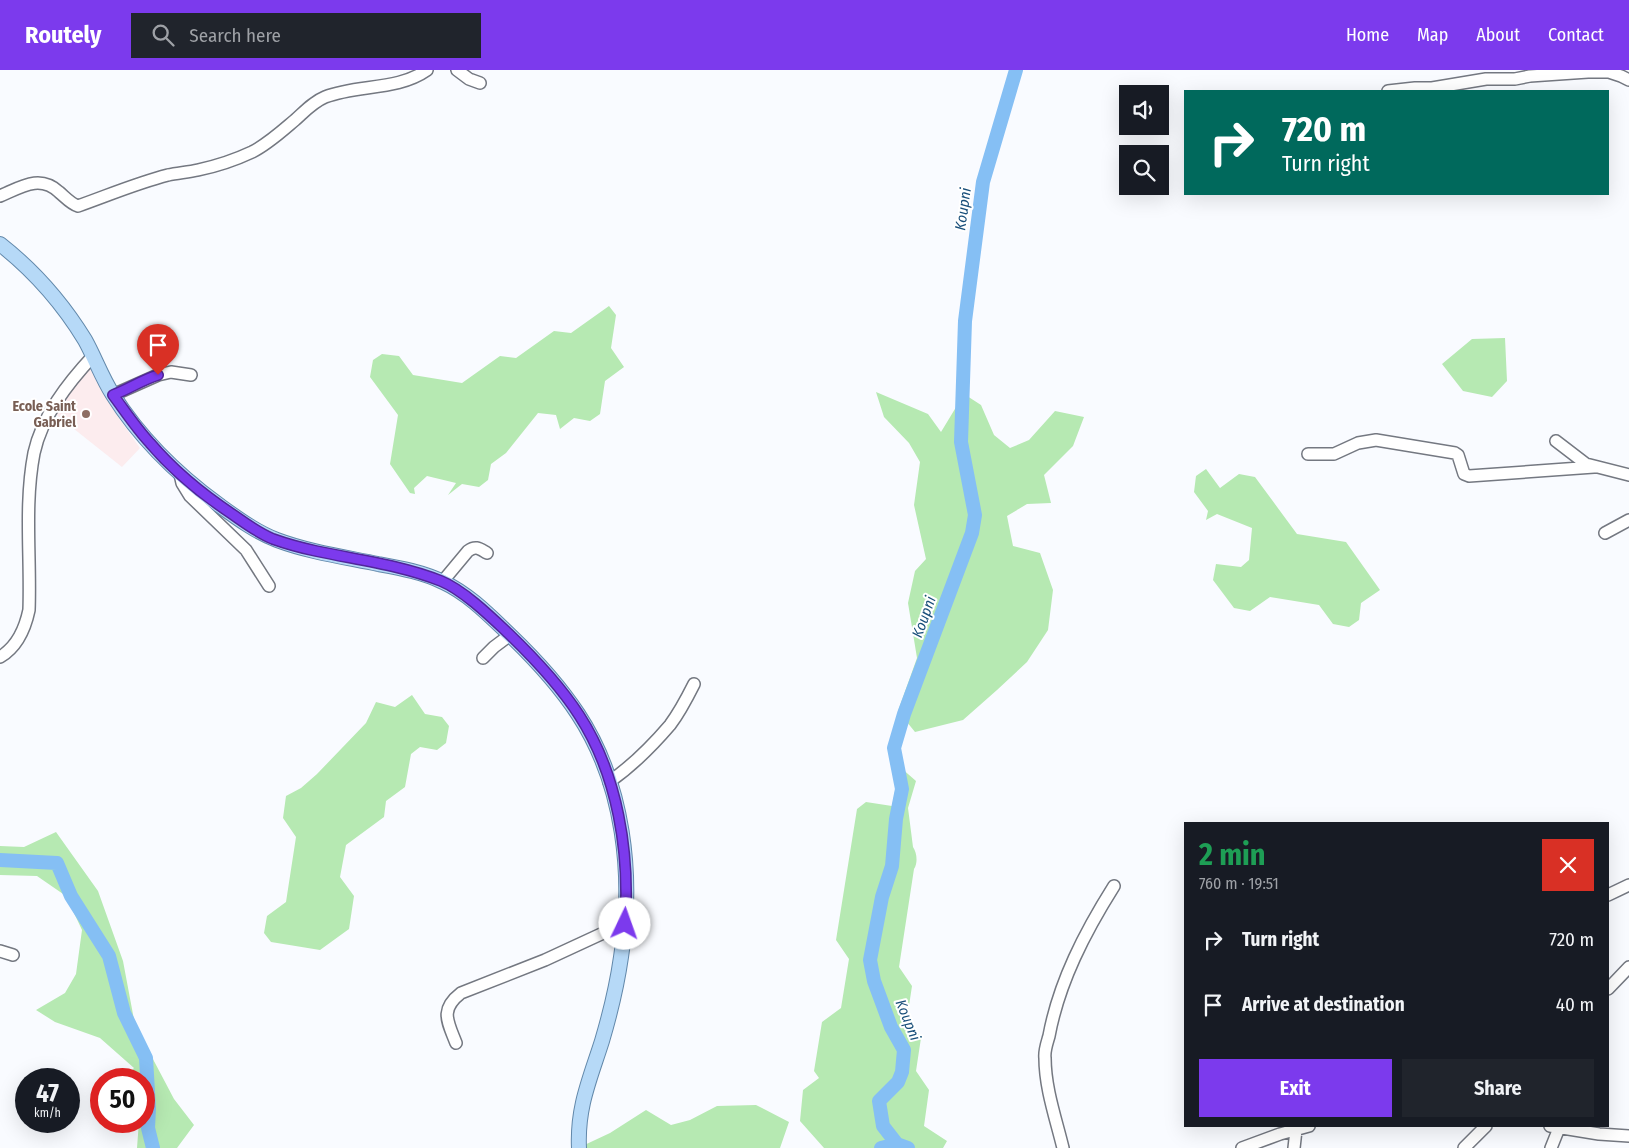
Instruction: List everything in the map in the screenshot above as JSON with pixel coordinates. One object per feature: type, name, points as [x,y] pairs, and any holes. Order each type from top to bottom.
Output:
[{"type":"main road","points":[[0,244],[14,255],[59,303],[85,342],[113,395],[150,444],[180,474],[223,508],[273,539],[299,547],[408,570],[443,581],[476,604],[530,654],[548,674],[579,715],[592,738],[609,782],[619,820],[624,848],[626,877],[625,924],[621,958],[609,1014],[582,1102],[579,1122],[579,1148]]},
{"type":"street","points":[[0,196],[33,183],[46,183],[78,206],[136,184],[170,174],[200,170],[254,151],[275,137],[309,106],[321,99],[337,92],[388,85],[405,75],[418,76],[427,70]]},
{"type":"street","points":[[457,70],[469,79],[480,83]]},
{"type":"street","points":[[1397,90],[1432,88],[1486,79],[1503,80],[1543,73],[1610,72],[1629,80]]},
{"type":"street","points":[[0,657],[12,649],[18,640],[29,610],[28,526],[34,453],[39,437],[54,406],[78,372],[93,356]]},
{"type":"street","points":[[113,395],[158,375],[171,372],[191,375]]},
{"type":"street","points":[[1308,454],[1334,454],[1358,443],[1376,440],[1455,453],[1458,456],[1464,474],[1469,476],[1594,467]]},
{"type":"street","points":[[1556,441],[1579,460],[1594,467],[1629,475]]},
{"type":"street","points":[[180,474],[182,483],[190,496],[246,550],[269,586]]},
{"type":"street","points":[[1605,533],[1629,520]]},
{"type":"street","points":[[443,581],[473,548],[477,547],[487,553]]},
{"type":"street","points":[[483,658],[510,635]]},
{"type":"street","points":[[609,782],[624,772],[643,754],[670,724],[694,684]]},
{"type":"street","points":[[1063,1148],[1049,1093],[1044,1057],[1050,1026],[1061,990],[1096,915],[1114,886]]},
{"type":"street","points":[[1609,895],[1629,886]]},
{"type":"street","points":[[456,1043],[447,1019],[447,1013],[453,999],[461,993],[545,960],[625,924]]},
{"type":"street","points":[[0,951],[13,955]]},
{"type":"street","points":[[1609,987],[1629,967]]},
{"type":"street","points":[[1242,1148],[1306,1127]]},
{"type":"street","points":[[1464,1148],[1485,1127]]},
{"type":"street","points":[[1551,1148],[1554,1127],[1611,1136],[1629,1136]]},
{"type":"street","points":[[1294,1148],[1296,1130]]},
{"type":"street","points":[[1609,1148],[1611,1136]]},
{"type":"shaded area","name":"Ecole Saint Gabriel","points":[[91,365],[100,379],[106,398],[140,448],[122,467],[54,412],[65,393]]},
{"type":"green space","points":[[609,306],[616,315],[611,348],[624,367],[605,381],[600,414],[590,421],[574,418],[560,429],[556,415],[538,413],[506,453],[491,464],[488,480],[479,487],[462,484],[448,495],[456,483],[427,476],[414,488],[415,494],[410,493],[390,464],[398,415],[370,377],[373,360],[382,354],[399,356],[413,375],[462,383],[500,356],[516,358],[554,331],[571,333]]},
{"type":"green space","points":[[1505,338],[1507,381],[1492,397],[1463,391],[1442,364],[1472,339]]},
{"type":"green space","points":[[876,392],[928,414],[941,432],[964,394],[981,405],[994,435],[1010,448],[1029,440],[1055,411],[1084,417],[1073,446],[1044,475],[1051,503],[1027,504],[1007,516],[1013,546],[1040,553],[1053,590],[1048,630],[1027,662],[963,720],[915,732],[898,711],[917,658],[908,603],[915,571],[926,559],[914,505],[920,462],[909,443],[884,417]]},
{"type":"green space","points":[[1206,469],[1220,488],[1239,474],[1255,477],[1297,534],[1346,542],[1380,590],[1361,603],[1359,620],[1349,627],[1333,624],[1319,605],[1270,597],[1250,611],[1234,608],[1213,580],[1216,564],[1241,567],[1249,560],[1252,528],[1217,514],[1206,520],[1208,511],[1194,492],[1196,476]]},
{"type":"green space","points":[[412,695],[425,714],[442,717],[449,726],[446,743],[437,750],[420,747],[411,754],[405,787],[386,801],[384,817],[346,845],[340,877],[354,896],[349,929],[320,950],[271,942],[264,933],[267,916],[286,902],[296,837],[283,818],[286,796],[301,788],[317,774],[366,723],[376,702],[395,707]]},
{"type":"green space","points":[[900,767],[916,781],[908,808],[916,861],[899,967],[912,986],[907,1019],[921,1038],[916,1071],[929,1090],[924,1126],[947,1141],[943,1148],[824,1148],[800,1121],[803,1090],[819,1078],[814,1071],[822,1022],[841,1008],[849,959],[836,940],[857,809],[866,802],[892,806]]},
{"type":"green space","points":[[56,832],[98,891],[123,961],[135,1025],[174,1099],[194,1125],[177,1148],[137,1148],[138,1133],[155,1133],[155,1068],[134,1068],[100,1038],[55,1022],[36,1010],[65,993],[76,974],[82,930],[66,896],[37,876],[0,875],[0,846],[24,847]]},
{"type":"green space","points":[[756,1105],[789,1122],[780,1148],[578,1148],[610,1133],[646,1110],[671,1125],[690,1120],[717,1106]]},
{"type":"waterway","name":"Koupni","points":[[908,1148],[897,1144],[883,1126],[879,1101],[898,1082],[902,1072],[904,1050],[891,1027],[874,981],[870,960],[882,897],[892,866],[896,819],[902,789],[894,748],[904,714],[972,533],[975,515],[961,442],[965,321],[983,182],[1016,70]]},
{"type":"waterway","points":[[0,860],[57,863],[71,896],[109,956],[124,1013],[146,1058],[149,1109],[148,1128],[153,1148]]},
{"type":"waterway","points":[[881,1148],[897,1144]]},
{"type":"place","name":"Ecole Saint Gabriel","points":[[86,414]]},
{"type":"route","points":[[158,375],[113,395],[150,444],[180,474],[216,503],[273,539],[327,554],[408,570],[443,581],[493,618],[548,674],[579,715],[604,765],[619,820],[624,848],[626,877],[625,924]]}]
